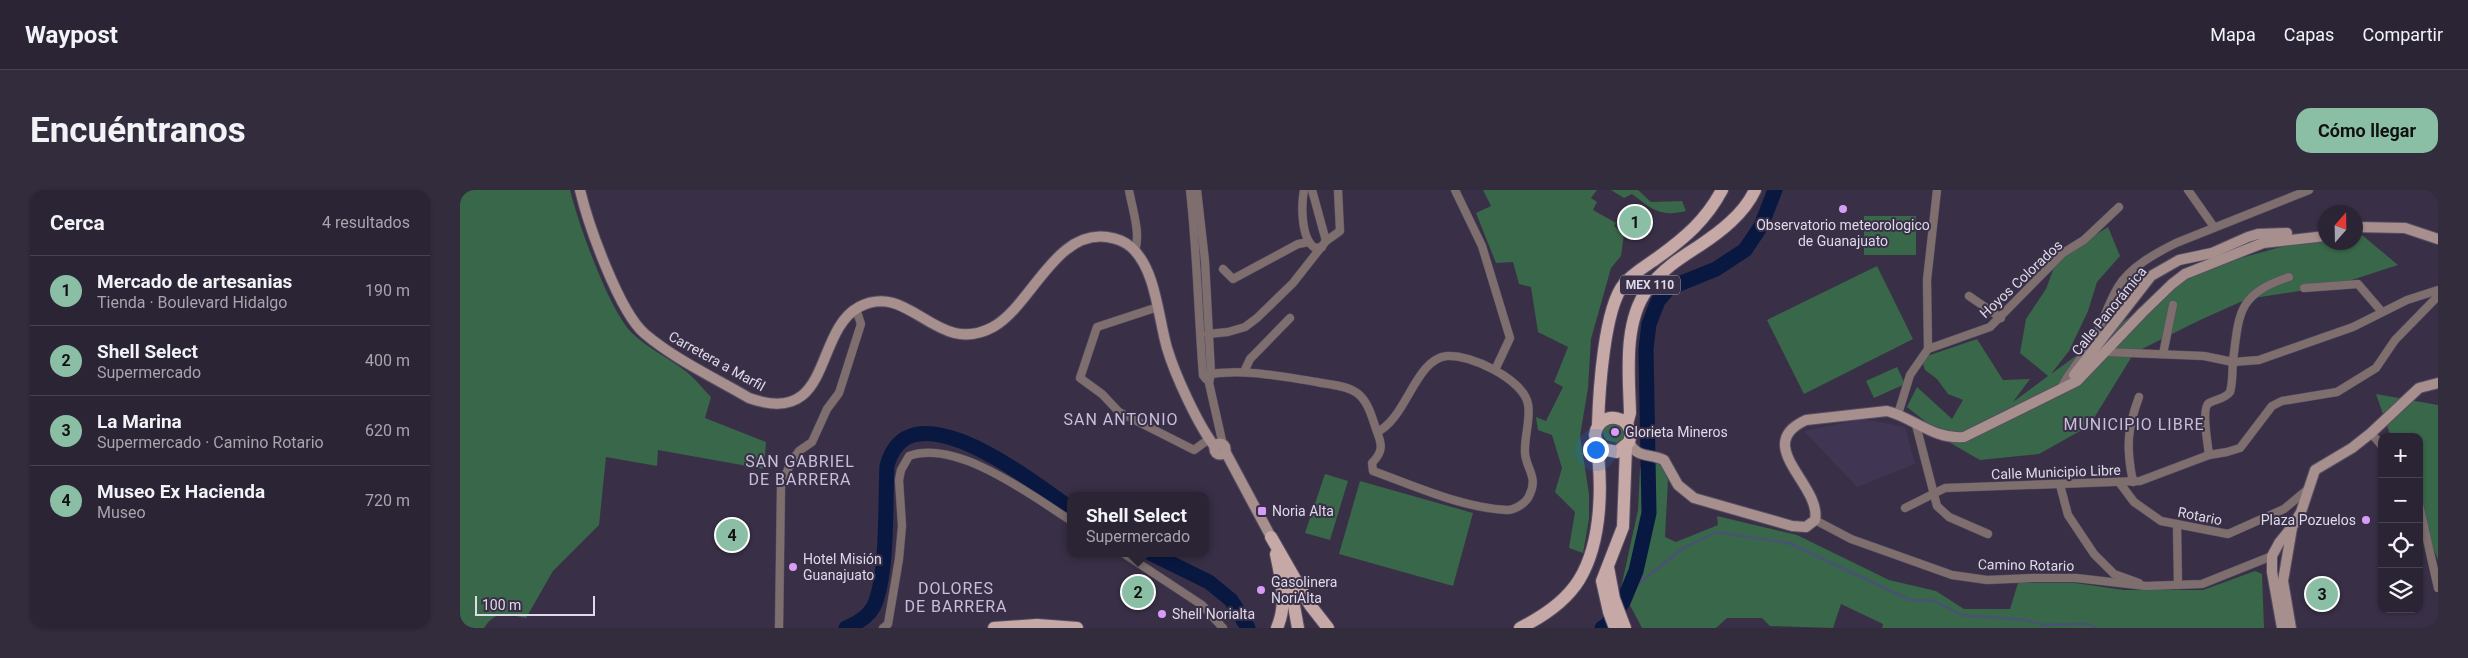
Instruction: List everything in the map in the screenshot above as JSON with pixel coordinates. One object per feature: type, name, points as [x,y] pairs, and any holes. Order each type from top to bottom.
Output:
[{"type":"main road","name":"MEX 110","points":[[1520,628],[1548,612],[1578,582],[1591,552],[1595,536],[1600,488],[1596,430],[1606,330],[1618,294],[1633,276],[1679,243],[1701,223],[1722,190]]},
{"type":"main road","name":"MEX 110","points":[[1620,625],[1609,612],[1602,581],[1622,527],[1628,445],[1631,433],[1627,424],[1630,413],[1631,337],[1640,300],[1646,290],[1665,270],[1722,230],[1734,218],[1755,190]]},
{"type":"main road","points":[[1598,424],[1610,417],[1619,418],[1627,424]]},
{"type":"main road","points":[[1596,440],[1602,449],[1612,453],[1628,445]]},
{"type":"main road","points":[[1273,543],[1284,594],[1284,606],[1277,628]]},
{"type":"main road","points":[[1273,543],[1290,581],[1298,628]]},
{"type":"main road","points":[[1273,543],[1310,606],[1328,628]]},
{"type":"main road","points":[[1608,568],[1620,625]]},
{"type":"main road","points":[[994,628],[1037,625],[1077,628]]},
{"type":"street","name":"Carretera a Marfil","points":[[580,190],[586,214],[630,317],[644,333],[662,347],[749,398],[764,403],[781,403],[795,399],[808,390],[817,376],[841,325],[856,309]]},
{"type":"street","points":[[1129,190],[1135,221],[1137,245],[1135,250]]},
{"type":"street","points":[[1190,190],[1207,375],[1218,447]]},
{"type":"street","points":[[1197,190],[1205,261],[1208,334],[1207,375]]},
{"type":"street","points":[[1304,190],[1304,227],[1309,242],[1315,248],[1324,244]]},
{"type":"street","points":[[1312,190],[1324,244]]},
{"type":"street","points":[[1208,334],[1228,332],[1245,326],[1257,318],[1294,283],[1324,244],[1340,230],[1338,190]]},
{"type":"street","points":[[1455,190],[1482,246],[1510,338],[1495,370]]},
{"type":"street","points":[[1898,414],[1910,375],[1928,349],[1927,280],[1937,190]]},
{"type":"street","points":[[2188,190],[2214,227]]},
{"type":"street","points":[[2063,388],[2066,378],[2090,345],[2119,284],[2128,275],[2158,252],[2214,227],[2309,190]]},
{"type":"street","name":"Hoyos Colorados","points":[[1928,349],[1990,327],[2063,254],[2084,240],[2119,207]]},
{"type":"street","points":[[2363,227],[2405,228],[2435,238]]},
{"type":"street","name":"Calle Panorámica","points":[[2063,388],[2152,276],[2170,264],[2212,253],[2258,234],[2318,230]]},
{"type":"street","points":[[2363,233],[2384,232],[2435,238]]},
{"type":"street","points":[[779,628],[781,486],[791,462],[800,451],[812,442],[827,409],[839,393],[861,324],[856,309],[873,302],[884,301],[899,304],[941,330],[966,335],[992,328],[1006,318],[1060,256],[1073,244],[1086,238],[1100,236],[1122,241],[1135,250],[1141,258],[1158,307],[1174,367],[1273,543]]},
{"type":"street","name":"Calle Panorámica","points":[[1816,520],[1816,507],[1812,497],[1789,464],[1786,455],[1786,439],[1792,428],[1806,420],[1878,411],[1898,414],[1916,425],[1945,437],[1964,437],[2077,381],[2172,284],[2185,274],[2263,243],[2318,237]]},
{"type":"street","points":[[1223,269],[1232,279],[1298,244],[1309,242]]},
{"type":"street","points":[[2208,454],[2205,410],[2210,403],[2227,396],[2230,392],[2240,317],[2247,299],[2272,282],[2290,277]]},
{"type":"street","points":[[2304,288],[2358,284],[2382,312]]},
{"type":"street","points":[[2105,352],[2204,356],[2233,362],[2258,360],[2354,327],[2407,300],[2438,290]]},
{"type":"street","points":[[1970,296],[2001,318]]},
{"type":"street","name":"Calle Municipio Libre","points":[[1905,508],[1945,488],[2140,482],[2208,454],[2240,448],[2272,406],[2282,401],[2337,392],[2376,368],[2395,340],[2438,296]]},
{"type":"street","points":[[2164,354],[2172,304]]},
{"type":"street","points":[[1158,307],[1097,327],[1080,378],[1102,394],[1119,412],[1194,450],[1218,447]]},
{"type":"street","points":[[1244,372],[1250,358],[1290,318]]},
{"type":"street","points":[[1207,375],[1244,372],[1283,375],[1345,388],[1358,393],[1367,405],[1382,446],[1380,456],[1372,463],[1373,471],[1461,502],[1510,510],[1530,496],[1534,479],[1525,455],[1528,404],[1519,388],[1507,376],[1495,370],[1465,359],[1447,356],[1432,361],[1406,401],[1385,428],[1377,432]]},
{"type":"street","points":[[2282,628],[2272,572],[2272,556],[2301,512],[2315,470],[2352,448],[2371,433],[2419,388],[2438,383]]},
{"type":"street","points":[[2133,482],[2127,452],[2130,421],[2140,398]]},
{"type":"street","points":[[1916,425],[1933,494],[1942,513],[1988,534]]},
{"type":"street","points":[[2371,433],[2378,441]]},
{"type":"street","points":[[1628,445],[1643,456],[1659,457],[1664,460],[1678,485],[1694,498],[1799,527],[1806,527],[1816,520]]},
{"type":"street","points":[[886,626],[894,591],[902,526],[900,470],[909,456],[928,452],[992,470],[1067,518]]},
{"type":"street","name":"Rotario","points":[[2120,482],[2134,502],[2161,521],[2228,534],[2284,509],[2310,488]]},
{"type":"street","points":[[2060,485],[2068,515],[2094,554],[2114,574],[2146,586]]},
{"type":"street","name":"Camino Rotario","points":[[1816,520],[1851,539],[1952,575],[1987,580],[2076,578],[2146,586],[2202,584],[2272,556]]},
{"type":"street","points":[[2423,522],[2438,588]]},
{"type":"street","points":[[2177,524],[2178,585]]},
{"type":"street","points":[[2291,628],[2283,581],[2292,527]]},
{"type":"street","points":[[1129,557],[1202,605],[1223,628]]},
{"type":"shaded area","points":[[1863,419],[1905,427],[1915,464],[1857,487],[1804,431]]},
{"type":"green space","points":[[460,190],[570,190],[595,265],[623,322],[638,338],[688,373],[711,397],[705,418],[766,442],[764,469],[658,450],[657,466],[606,457],[599,525],[553,571],[526,618],[502,614],[493,618],[484,628],[460,628]]},
{"type":"green space","points":[[1483,190],[1597,190],[1591,198],[1597,202],[1593,210],[1616,223],[1614,226],[1624,234],[1621,256],[1611,268],[1591,339],[1588,388],[1580,436],[1589,494],[1589,519],[1583,553],[1569,548],[1575,512],[1555,492],[1562,468],[1552,435],[1538,430],[1536,417],[1546,421],[1563,387],[1554,382],[1568,347],[1538,332],[1531,287],[1519,284],[1513,262],[1496,263],[1476,213],[1491,206]]},
{"type":"green space","points":[[1611,190],[1638,190],[1651,202],[1682,201],[1686,211],[1670,213],[1657,211],[1632,194],[1624,198]]},
{"type":"green space","points":[[1864,216],[1916,216],[1916,255],[1864,255]]},
{"type":"green space","points":[[2108,227],[2120,256],[2097,282],[2088,311],[2069,351],[2051,374],[2193,271],[2318,237],[2318,250],[2363,250],[2363,236],[2398,265],[2333,286],[2247,299],[2198,321],[2134,353],[2089,426],[2039,454],[1980,460],[1933,433],[1940,433],[1907,407],[1917,387],[1952,419],[1963,400],[1948,394],[1937,379],[1925,370],[1921,358],[1977,339],[2003,380],[2030,379],[2013,402],[2048,376],[2020,353],[2026,319],[2046,289],[2057,259]]},
{"type":"green space","points":[[1877,266],[1913,339],[1804,394],[1767,320]]},
{"type":"green space","points":[[1897,367],[1905,384],[1874,398],[1866,381]]},
{"type":"green space","points":[[2376,394],[2438,405],[2438,560],[2423,522],[2423,433],[2390,433]]},
{"type":"green space","points":[[1610,420],[1626,427],[1624,439],[1617,443],[1606,440],[1603,434]]},
{"type":"green space","points":[[1644,462],[1661,463],[1668,480],[1665,537],[1676,542],[1718,525],[1717,516],[1797,535],[1889,580],[1936,591],[1964,609],[2010,609],[2018,583],[2075,583],[2124,590],[2203,590],[2255,571],[2262,574],[2264,628],[1882,628],[1883,624],[1841,604],[1833,628],[1770,626],[1762,618],[1727,618],[1716,628],[1642,628],[1621,588],[1638,510],[1640,469]]},
{"type":"green space","points":[[1325,474],[1348,481],[1330,540],[1305,533]]},
{"type":"green space","points":[[1360,481],[1473,513],[1453,586],[1339,554]]},
{"type":"waterway","points":[[1602,628],[1607,625],[1623,602],[1636,571],[1649,513],[1646,349],[1649,324],[1658,301],[1669,288],[1716,269],[1745,250],[1761,226],[1775,190]]},
{"type":"waterway","points":[[846,628],[864,618],[876,601],[880,587],[884,553],[887,466],[900,443],[920,434],[945,436],[974,446],[1003,462],[1067,506]]},
{"type":"waterway","points":[[1628,592],[1683,548],[1716,532],[1789,543],[1910,600],[1935,601],[1961,615],[2026,620],[2043,625],[2088,624],[2096,628]]},
{"type":"waterway","points":[[1158,557],[1209,582],[1231,600],[1248,628]]},
{"type":"place","name":"Observatorio meteorologico de Guanajuato","points":[[1843,209]]},
{"type":"place","name":"Mercado de artesanias","points":[[1635,222]]},
{"type":"place","name":"Glorieta Mineros","points":[[1615,432]]},
{"type":"place","name":"Noria Alta","points":[[1262,511]]},
{"type":"place","name":"Plaza Pozuelos","points":[[2366,520]]},
{"type":"place","name":"Museo Ex Hacienda","points":[[732,535]]},
{"type":"place","name":"Hotel Misión Guanajuato","points":[[793,567]]},
{"type":"place","name":"Gasolinera NoriAlta","points":[[1261,590]]},
{"type":"place","name":"Shell Select","points":[[1138,592]]},
{"type":"place","name":"La Marina","points":[[2322,594]]},
{"type":"place","name":"Shell Norialta","points":[[1162,614]]},
{"type":"district","name":"SAN ANTONIO","points":[[1121,419]]},
{"type":"district","name":"MUNICIPIO LIBRE","points":[[2134,424]]},
{"type":"district","name":"SAN GABRIEL DE BARRERA","points":[[800,470]]},
{"type":"district","name":"DOLORES DE BARRERA","points":[[956,597]]}]
